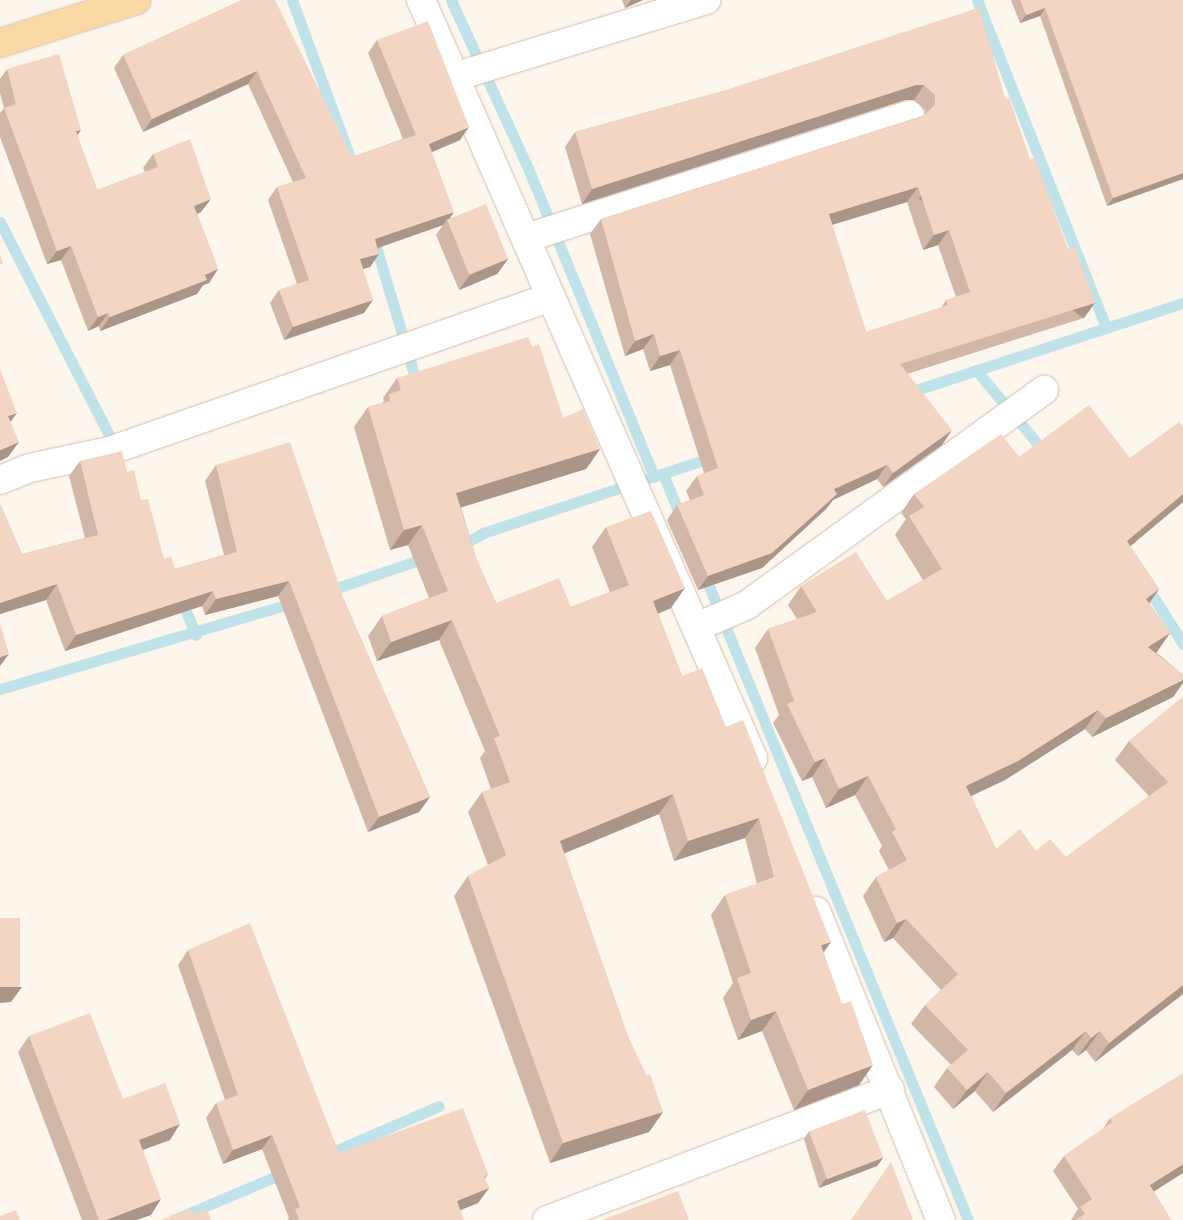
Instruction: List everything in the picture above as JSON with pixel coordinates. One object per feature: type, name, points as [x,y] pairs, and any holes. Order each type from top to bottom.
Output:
[{"type":"main road","points":[[0,43],[136,0]]},
{"type":"street","points":[[421,0],[476,70],[546,232],[551,297],[634,486],[712,620],[765,787]]},
{"type":"street","points":[[476,70],[706,0]]},
{"type":"street","points":[[546,232],[910,115]]},
{"type":"street","points":[[0,480],[30,468],[116,448],[406,345],[551,297]]},
{"type":"street","points":[[712,620],[1044,390]]},
{"type":"street","points":[[806,888],[890,1090],[941,1220]]},
{"type":"street","points":[[547,1220],[890,1090]]},
{"type":"building","points":[[242,0],[275,0],[352,157],[416,135],[377,40],[428,21],[469,127],[429,144],[454,212],[375,239],[379,254],[360,259],[373,300],[293,327],[279,290],[309,280],[277,187],[306,178],[257,71],[152,119],[123,55]]},
{"type":"building","points":[[1020,0],[1183,0],[1183,173],[1113,198],[1045,8],[1026,15]]},
{"type":"building","points":[[979,8],[1005,99],[1009,97],[1030,159],[1035,158],[1068,249],[1075,247],[1095,303],[900,364],[952,430],[893,473],[887,465],[834,489],[837,494],[772,553],[708,576],[677,505],[704,495],[697,476],[718,468],[680,350],[660,356],[654,334],[635,341],[601,219],[925,115],[935,104],[935,95],[924,85],[916,85],[592,189],[575,132],[727,90]],"holes":[[[918,187],[934,235],[949,230],[970,292],[946,300],[948,305],[866,332],[829,214]]]},
{"type":"building","points":[[59,54],[81,130],[76,131],[97,190],[158,167],[153,154],[190,139],[211,199],[194,206],[218,269],[205,275],[207,280],[110,317],[108,313],[98,317],[71,246],[57,251],[4,108],[16,104],[7,69]]},
{"type":"building","points":[[486,204],[508,259],[469,274],[447,220]]},
{"type":"building","points":[[528,337],[532,347],[539,344],[563,418],[583,409],[600,449],[456,493],[476,558],[496,603],[559,578],[571,607],[629,585],[606,527],[651,511],[685,588],[653,601],[682,676],[702,668],[726,727],[743,720],[831,942],[821,945],[842,1004],[851,1001],[873,1065],[808,1090],[776,1011],[751,1020],[737,978],[751,973],[725,895],[774,877],[759,818],[688,841],[673,794],[560,841],[628,1037],[647,1076],[650,1074],[663,1112],[563,1143],[468,876],[506,855],[482,792],[510,782],[494,738],[500,736],[452,620],[391,642],[382,616],[448,591],[422,525],[404,530],[368,407],[390,401],[389,394],[401,390],[397,378]]},
{"type":"building","points":[[0,369],[17,413],[8,416],[19,442],[0,450]]},
{"type":"building","points":[[1089,405],[1130,458],[1179,422],[1183,427],[1183,494],[1127,541],[1159,589],[1146,599],[1170,633],[1148,647],[1183,675],[1183,680],[1106,718],[1098,710],[1018,761],[966,786],[996,849],[1020,829],[1036,851],[1050,839],[1066,857],[1168,782],[1129,741],[1183,697],[1183,985],[1109,1043],[1100,1031],[1091,1038],[1086,1031],[1006,1093],[988,1072],[967,1090],[947,1068],[968,1050],[925,1005],[958,974],[906,919],[897,923],[876,877],[907,860],[892,832],[896,829],[868,776],[839,789],[825,758],[815,762],[787,704],[794,701],[768,629],[817,612],[801,586],[856,552],[887,601],[942,569],[909,516],[924,507],[914,494],[1001,434],[1019,457]]},
{"type":"building","points":[[290,442],[344,600],[430,797],[379,817],[289,581],[216,599],[213,591],[76,635],[57,584],[0,603],[0,505],[22,554],[98,535],[80,461],[122,451],[127,472],[134,470],[141,500],[148,499],[164,559],[171,556],[175,569],[237,552],[216,465]]},
{"type":"building","points":[[0,624],[9,654],[0,657]]},
{"type":"building","points":[[0,918],[20,918],[20,987],[0,987]]},
{"type":"building","points":[[250,923],[339,1153],[463,1108],[488,1174],[484,1176],[489,1188],[457,1201],[464,1220],[299,1220],[295,1209],[300,1207],[272,1135],[233,1150],[216,1103],[238,1095],[188,950]]},
{"type":"building","points":[[90,1013],[123,1099],[165,1083],[180,1124],[139,1140],[161,1199],[106,1220],[99,1220],[29,1036]]},
{"type":"building","points":[[1183,1073],[1183,1164],[1150,1185],[1171,1220],[1076,1220],[1085,1214],[1080,1207],[1092,1199],[1064,1156],[1112,1122],[1110,1118]]},
{"type":"building","points":[[865,1110],[883,1158],[827,1179],[809,1132]]},
{"type":"building","points":[[891,1162],[913,1220],[851,1220]]},
{"type":"building","points":[[678,1191],[689,1220],[602,1220]]},
{"type":"building","points":[[191,1209],[193,1214],[207,1209],[211,1220],[161,1220]]},
{"type":"building","points":[[16,1210],[20,1220],[0,1220],[0,1216]]},
{"type":"waterway","points":[[292,0],[351,160]]},
{"type":"waterway","points":[[451,0],[528,168],[654,476]]},
{"type":"waterway","points":[[977,0],[1106,328]]},
{"type":"waterway","points":[[0,222],[116,449]]},
{"type":"waterway","points":[[374,240],[418,388]]},
{"type":"waterway","points":[[907,393],[1183,303]]},
{"type":"waterway","points":[[976,370],[1047,455]]},
{"type":"waterway","points":[[458,547],[483,533],[713,457]]},
{"type":"waterway","points":[[663,474],[682,520]]},
{"type":"waterway","points":[[325,592],[428,557]]},
{"type":"waterway","points":[[704,574],[968,1220]]},
{"type":"waterway","points":[[1146,585],[1183,644]]},
{"type":"waterway","points":[[180,597],[196,635]]},
{"type":"waterway","points":[[0,689],[296,602]]},
{"type":"waterway","points":[[323,1156],[439,1106]]},
{"type":"waterway","points":[[173,1220],[286,1172]]}]
